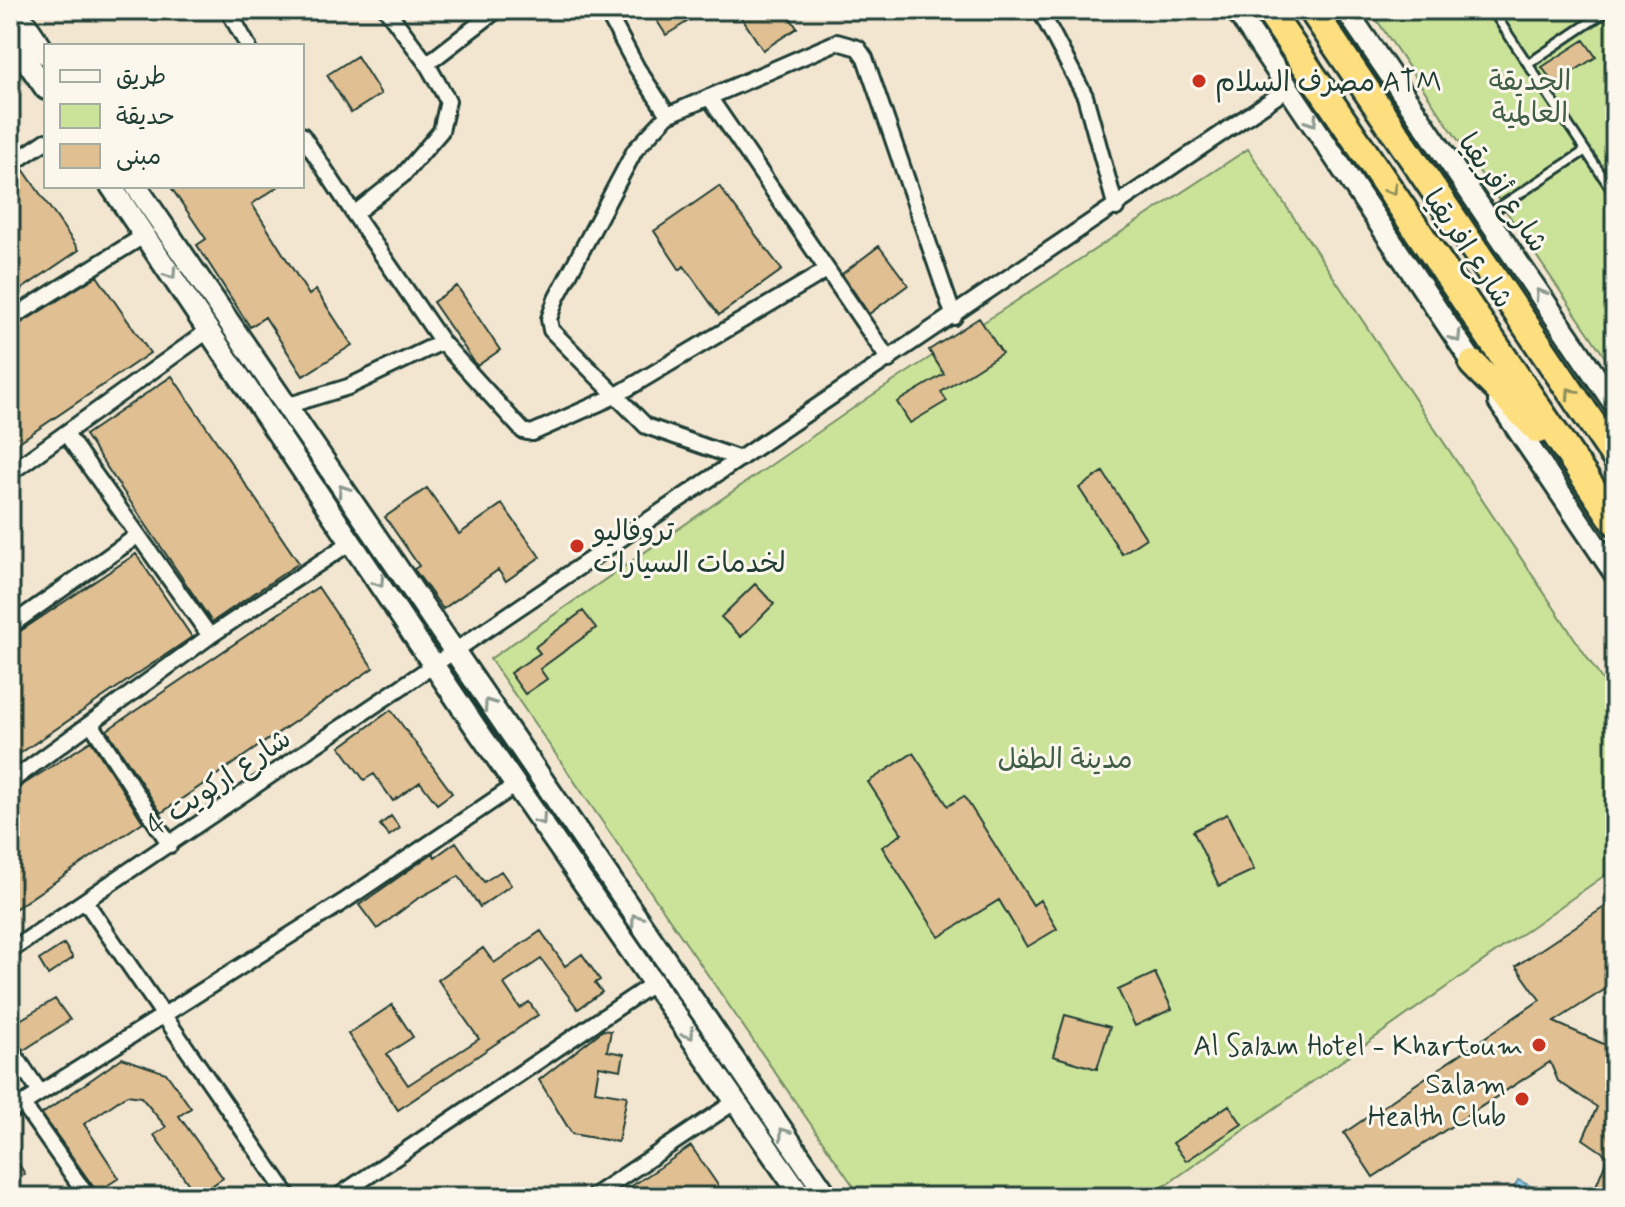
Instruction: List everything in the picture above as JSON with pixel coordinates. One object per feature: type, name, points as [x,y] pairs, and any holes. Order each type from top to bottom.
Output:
[{"type":"highway","name":"شارع افريقيا","points":[[1268,10],[1615,522]]},
{"type":"highway","name":"شارع افريقيا","points":[[1312,10],[1615,457]]},
{"type":"highway","points":[[1473,364],[1582,475]]},
{"type":"street","points":[[16,10],[44,51]]},
{"type":"street","points":[[228,10],[247,44]]},
{"type":"street","points":[[354,214],[403,175],[441,131],[448,101],[427,64],[387,10]]},
{"type":"street","points":[[427,64],[497,10]]},
{"type":"street","points":[[606,10],[637,68],[668,115]]},
{"type":"street","points":[[1040,10],[1085,96],[1116,208]]},
{"type":"street","points":[[1236,10],[1615,574]]},
{"type":"street","name":"شارع أفريقيا","points":[[1346,10],[1615,405]]},
{"type":"street","points":[[10,37],[44,86]]},
{"type":"street","points":[[740,459],[646,426],[551,330],[549,319],[556,299],[635,150],[668,115],[837,42],[858,48],[865,58],[954,317]]},
{"type":"street","name":"شارع اركويت 4","points":[[10,951],[1116,208],[1289,88]]},
{"type":"street","points":[[709,97],[825,271],[889,360]]},
{"type":"street","points":[[304,138],[442,342],[523,431],[543,431],[615,396],[825,271]]},
{"type":"street","points":[[10,165],[44,142]]},
{"type":"street","points":[[112,188],[516,785],[802,1197]]},
{"type":"street","points":[[137,188],[828,1197]]},
{"type":"street","points":[[10,319],[145,235]]},
{"type":"street","points":[[10,473],[209,330]]},
{"type":"street","points":[[286,406],[348,387],[442,342]]},
{"type":"street","points":[[66,434],[210,636]]},
{"type":"street","points":[[10,626],[137,536]]},
{"type":"street","points":[[10,782],[210,636],[351,542]]},
{"type":"street","points":[[92,725],[170,845]]},
{"type":"street","points":[[88,1197],[16,1108],[343,902],[516,785]]},
{"type":"street","points":[[85,901],[289,1197]]},
{"type":"street","points":[[337,1197],[654,983]]},
{"type":"street","points":[[10,1048],[39,1091]]},
{"type":"street","points":[[592,1197],[736,1101]]},
{"type":"lane","points":[[1492,10],[1615,195]]},
{"type":"lane","points":[[1528,64],[1608,10]]},
{"type":"lane","points":[[1487,215],[1585,151]]},
{"type":"green space","name":"الحديقة العالمية","points":[[1370,10],[1615,10],[1615,372]]},
{"type":"green space","name":"مدينة الطفل","points":[[1248,149],[1615,699],[1615,868],[1149,1197],[861,1197],[490,659],[865,400]]},
{"type":"water","points":[[1518,1180],[1553,1197],[1510,1197]]},
{"type":"building","points":[[650,10],[706,10],[666,35]]},
{"type":"building","points":[[753,10],[785,10],[797,28],[763,50],[741,17]]},
{"type":"building","points":[[1584,40],[1596,57],[1554,84],[1542,67]]},
{"type":"building","points":[[357,56],[381,94],[351,113],[327,75]]},
{"type":"building","points":[[23,169],[79,250],[10,297],[10,178]]},
{"type":"building","points":[[719,186],[782,270],[719,315],[684,266],[680,270],[654,231]]},
{"type":"building","points":[[171,188],[276,188],[252,204],[309,295],[316,290],[352,345],[303,376],[265,317],[250,327],[197,245],[206,239]]},
{"type":"building","points":[[879,246],[908,285],[869,314],[842,274]]},
{"type":"building","points":[[97,276],[150,353],[10,448],[10,330]]},
{"type":"building","points":[[457,286],[500,350],[477,366],[433,302]]},
{"type":"building","points":[[979,318],[1002,353],[941,392],[947,401],[910,423],[897,402],[944,374],[929,350]]},
{"type":"building","points":[[172,376],[299,563],[212,622],[85,435]]},
{"type":"building","points":[[1103,472],[1146,538],[1122,554],[1079,488]]},
{"type":"building","points":[[427,488],[459,534],[502,504],[540,557],[506,581],[498,570],[443,609],[414,569],[419,566],[385,517]]},
{"type":"building","points":[[136,554],[192,637],[10,760],[10,638]]},
{"type":"building","points":[[755,584],[774,604],[741,637],[721,617]]},
{"type":"building","points":[[318,587],[373,668],[161,813],[107,730]]},
{"type":"building","points":[[583,611],[596,628],[540,669],[547,679],[525,694],[510,673],[540,653],[535,647]]},
{"type":"building","points":[[391,710],[452,793],[437,804],[420,782],[393,801],[374,774],[364,780],[340,747]]},
{"type":"building","points":[[91,741],[143,822],[10,912],[10,793]]},
{"type":"building","points":[[913,753],[948,806],[964,796],[1033,905],[1040,900],[1057,929],[1027,947],[999,900],[939,937],[882,847],[902,834],[868,782]]},
{"type":"building","points":[[1227,814],[1254,870],[1219,886],[1193,831]]},
{"type":"building","points":[[391,816],[400,828],[389,836],[380,825]]},
{"type":"building","points":[[456,842],[484,882],[501,871],[511,885],[480,907],[459,876],[417,899],[377,929],[359,905],[433,853],[435,857]]},
{"type":"building","name":"Al Salam Hotel - Khartoum","points":[[1615,900],[1615,983],[1554,1022],[1615,1049],[1615,1195],[1596,1186],[1608,1156],[1583,1139],[1597,1107],[1558,1081],[1550,1062],[1373,1177],[1344,1133],[1540,1000],[1516,966]]},
{"type":"building","points":[[541,931],[565,966],[582,954],[600,980],[595,983],[602,992],[578,1009],[541,959],[504,984],[520,1008],[529,1002],[538,1015],[398,1110],[348,1034],[392,1005],[413,1037],[387,1054],[408,1085],[479,1039],[438,980],[483,948],[494,963]]},
{"type":"building","points":[[64,944],[73,958],[48,975],[39,960]]},
{"type":"building","points":[[1155,973],[1172,1009],[1135,1026],[1118,990]]},
{"type":"building","points":[[55,999],[70,1020],[24,1050],[10,1038],[10,1026]]},
{"type":"building","points":[[1065,1015],[1110,1027],[1097,1069],[1053,1056]]},
{"type":"building","points":[[603,1030],[611,1031],[607,1051],[624,1054],[621,1070],[599,1066],[595,1091],[627,1096],[618,1142],[572,1134],[539,1080]]},
{"type":"building","points":[[122,1058],[166,1073],[191,1108],[179,1116],[223,1178],[197,1196],[154,1135],[166,1127],[141,1097],[127,1095],[84,1124],[119,1178],[97,1192],[42,1114]]},
{"type":"building","points":[[1229,1105],[1242,1124],[1186,1161],[1173,1143]]},
{"type":"building","points":[[691,1146],[726,1197],[615,1197],[659,1168]]},
{"type":"building","points":[[10,1150],[25,1174],[10,1183]]},
{"type":"place","name":"مصرف السلام ATM","points":[[1199,81]]},
{"type":"place","name":"تروفاليو لخدمات السيارات","points":[[577,546]]},
{"type":"place","name":"Al Salam Hotel - Khartoum","points":[[1539,1045]]},
{"type":"place","name":"Salam Health Club","points":[[1522,1099]]}]
